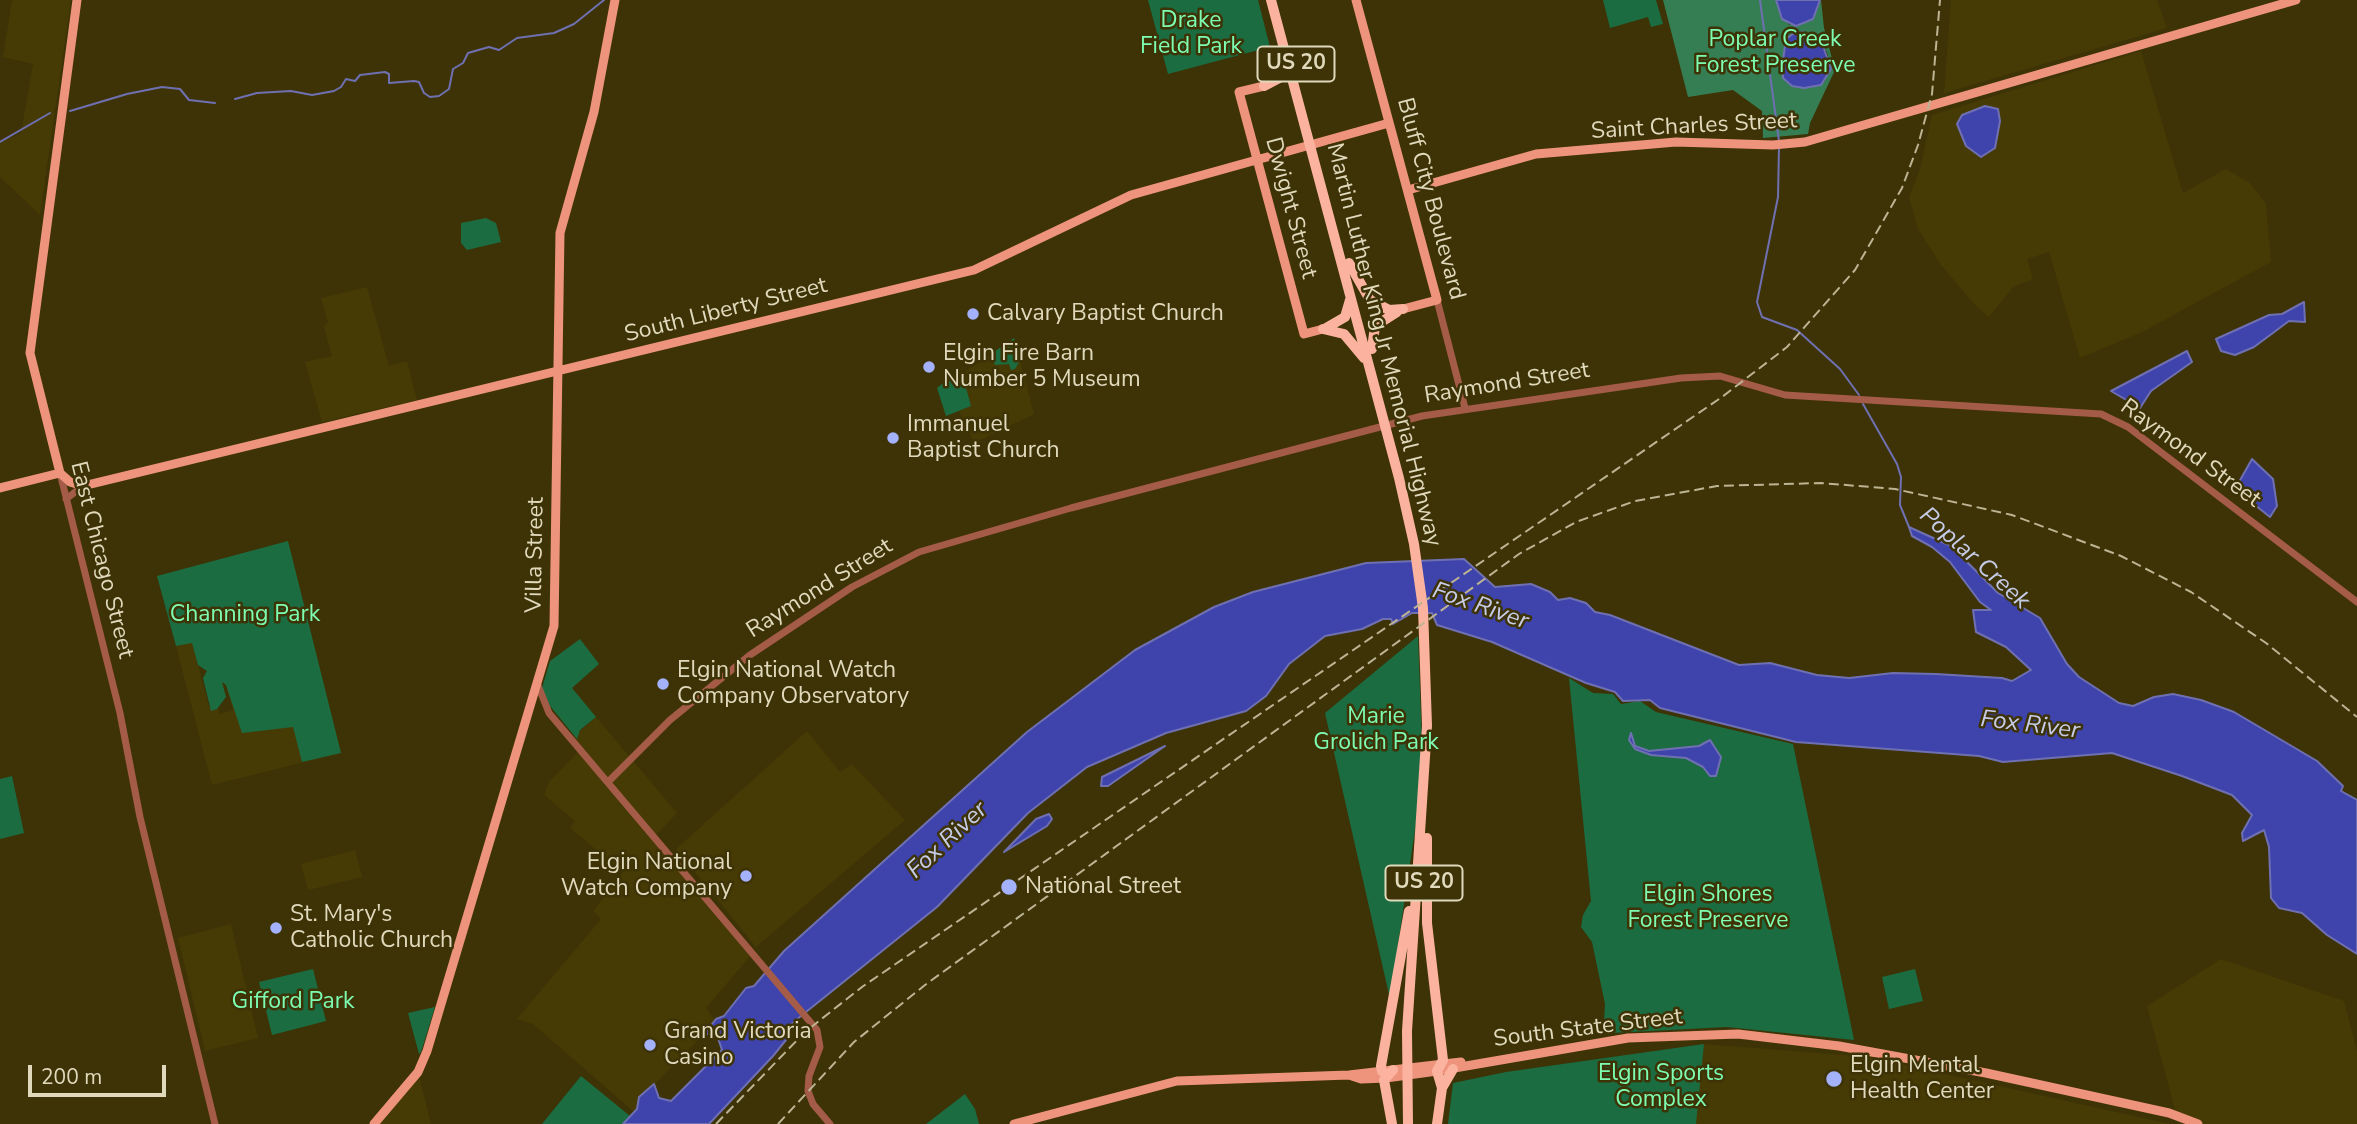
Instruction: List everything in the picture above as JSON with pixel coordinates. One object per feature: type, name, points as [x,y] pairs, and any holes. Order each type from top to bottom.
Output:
[{"type":"highway","name":"Martin Luther King Jr Memorial Highway","points":[[1272,0],[1310,130]]},
{"type":"highway","name":"Martin Luther King Jr Memorial Highway","points":[[1279,0],[1349,290],[1372,375],[1386,413]]},
{"type":"highway","points":[[1264,86],[1283,76],[1286,54]]},
{"type":"highway","name":"Martin Luther King Jr Memorial Highway","points":[[1336,228],[1349,263],[1372,348],[1410,509],[1429,644],[1423,842],[1413,1035],[1415,1124]]},
{"type":"highway","points":[[1349,263],[1370,300],[1389,310],[1403,309]]},
{"type":"highway","points":[[1323,329],[1345,317],[1349,290]]},
{"type":"highway","points":[[1372,348],[1375,326],[1387,316],[1403,309]]},
{"type":"highway","points":[[1323,329],[1333,329],[1352,340],[1372,375]]},
{"type":"highway","name":"Martin Luther King Jr Memorial Highway","points":[[1408,1124],[1407,1031],[1423,842]]},
{"type":"highway","points":[[1392,1124],[1385,1094],[1394,1073],[1381,1066],[1423,842]]},
{"type":"highway","points":[[1423,842],[1427,934],[1442,1088],[1437,1124]]},
{"type":"highway","points":[[1442,1088],[1453,1069]]},
{"type":"main road","name":"East Chicago Street","points":[[60,473],[30,353],[77,0]]},
{"type":"main road","name":"Villa Street","points":[[374,1124],[418,1072],[427,1051],[555,616],[560,233],[594,111],[615,0]]},
{"type":"main road","name":"Bluff City Boulevard","points":[[1356,0],[1437,300]]},
{"type":"main road","name":"Saint Charles Street","points":[[1408,190],[1536,154],[1676,142],[1789,144],[2021,82],[2296,0]]},
{"type":"main road","name":"Dwight Street","points":[[1264,86],[1239,92],[1304,334],[1323,329]]},
{"type":"main road","name":"South Liberty Street","points":[[83,486],[974,270],[1125,197],[1390,123]]},
{"type":"main road","points":[[1403,309],[1437,300]]},
{"type":"main road","points":[[0,488],[60,473],[70,482],[83,486]]},
{"type":"main road","name":"South State Street","points":[[1014,1124],[1177,1081],[1349,1075],[1361,1079],[1628,1038],[1738,1034],[1839,1046],[1986,1073],[2169,1113],[2197,1124]]},
{"type":"main road","name":"South State Street","points":[[1439,1068],[1453,1069],[1480,1062]]},
{"type":"street","name":"Bluff City Boulevard","points":[[1437,300],[1465,408]]},
{"type":"street","name":"Raymond Street","points":[[608,782],[670,720],[750,655],[852,587],[914,554],[1071,508],[1465,408],[1713,376],[1785,395],[2080,411],[2112,418],[2137,434],[2357,602]]},
{"type":"street","name":"East Chicago Street","points":[[60,473],[120,713],[140,817],[215,1124]]},
{"type":"street","points":[[66,499],[83,486]]},
{"type":"street","points":[[537,680],[550,713],[817,1030],[821,1042],[808,1080],[809,1094],[830,1124]]},
{"type":"street","points":[[528,708],[550,713]]},
{"type":"shaded area","points":[[12,0],[71,0],[40,215],[0,177],[0,143],[21,133],[33,64],[3,57]]},
{"type":"shaded area","points":[[1951,0],[2157,0],[2167,28],[1944,93]]},
{"type":"shaded area","points":[[2141,51],[2183,193],[2226,169],[2250,183],[2266,204],[2271,262],[2142,332],[2080,358],[2049,252],[2027,259],[2033,279],[2013,287],[1989,317],[1974,304],[1941,265],[1918,229],[1909,197],[1920,169],[1932,115]]},
{"type":"shaded area","points":[[367,287],[389,366],[407,361],[417,400],[322,422],[305,362],[332,356],[324,327],[328,322],[321,298]]},
{"type":"shaded area","points":[[1014,338],[1034,414],[974,443],[959,411],[971,406],[962,374]]},
{"type":"shaded area","name":"Channing Park","points":[[288,541],[341,753],[212,785],[176,646],[192,642],[209,707],[217,706],[220,714],[233,710],[226,685],[253,551]]},
{"type":"shaded area","points":[[596,717],[677,813],[655,836],[753,953],[706,1008],[716,1022],[643,1096],[634,1112],[533,1024],[517,1019],[601,919],[593,911],[623,872],[570,828],[575,821],[544,795],[549,782],[580,750],[571,739]]},
{"type":"shaded area","points":[[807,731],[840,772],[852,764],[905,820],[756,947],[676,849]]},
{"type":"shaded area","points":[[355,850],[362,877],[308,890],[301,864]]},
{"type":"shaded area","points":[[231,924],[258,1038],[205,1051],[178,938]]},
{"type":"shaded area","points":[[2221,959],[2344,1001],[2357,1051],[2357,1124],[2200,1124],[2176,1113],[2147,1006]]},
{"type":"shaded area","name":"Elgin Mental Health Center","points":[[1704,1044],[1869,1057],[2170,1124],[1694,1124]]},
{"type":"shaded area","points":[[418,1072],[431,1124],[374,1124]]},
{"type":"green space","name":"Drake Field Park","points":[[1148,0],[1258,0],[1270,47],[1168,74]]},
{"type":"green space","points":[[1603,0],[1656,0],[1663,24],[1651,27],[1648,17],[1610,28]]},
{"type":"green space","name":"Poplar Creek Forest Preserve","points":[[1663,0],[1776,0],[1789,25],[1818,7],[1821,0],[1824,28],[1835,70],[1810,123],[1808,134],[1763,138],[1762,111],[1733,90],[1688,97]],"holes":[[[1799,32],[1815,36],[1827,52],[1831,69],[1824,82],[1818,86],[1796,87],[1785,76],[1786,39]]]},
{"type":"green space","points":[[486,218],[496,223],[501,242],[467,250],[461,243],[461,223]]},
{"type":"green space","points":[[1014,338],[1020,360],[1015,369],[1011,370],[1009,364],[995,365],[991,354]]},
{"type":"green space","points":[[958,371],[962,373],[971,406],[946,416],[937,388]]},
{"type":"green space","name":"Channing Park","points":[[288,541],[341,753],[302,762],[293,727],[242,733],[226,685],[222,682],[226,697],[217,709],[211,711],[203,678],[207,671],[198,665],[192,643],[176,646],[157,576]]},
{"type":"green space","name":"Marie Grolich Park","points":[[1418,636],[1422,746],[1416,823],[1390,999],[1325,713]]},
{"type":"green space","points":[[580,639],[599,664],[572,688],[596,717],[580,730],[577,739],[546,701],[542,688],[550,661]]},
{"type":"green space","name":"Elgin Shores Forest Preserve","points":[[1569,678],[1593,693],[1613,694],[1621,704],[1640,701],[1656,712],[1793,744],[1854,1040],[1727,1027],[1611,1033],[1604,1021],[1605,1004],[1592,942],[1581,927],[1583,915],[1591,901]]},
{"type":"green space","points":[[12,776],[24,833],[0,839],[0,779]]},
{"type":"green space","name":"Gifford Park","points":[[313,969],[326,1021],[272,1035],[259,982]]},
{"type":"green space","points":[[1915,969],[1923,1001],[1889,1009],[1882,977]]},
{"type":"green space","points":[[435,1007],[421,1052],[419,1054],[408,1013]]},
{"type":"green space","name":"Elgin Sports Complex","points":[[1704,1044],[1696,1124],[1448,1124],[1453,1083],[1506,1072]]},
{"type":"green space","points":[[581,1076],[630,1116],[623,1124],[542,1124]]},
{"type":"green space","points":[[965,1094],[975,1109],[979,1124],[926,1124]]},
{"type":"water","points":[[1776,0],[1820,0],[1813,19],[1796,26],[1782,19]]},
{"type":"water","points":[[1804,32],[1822,43],[1831,69],[1821,85],[1804,88],[1792,86],[1783,78],[1783,60],[1786,39],[1793,34]]},
{"type":"water","points":[[1985,106],[1998,109],[2000,121],[1995,148],[1981,157],[1966,146],[1957,124],[1962,115]]},
{"type":"water","points":[[2304,302],[2305,322],[2289,321],[2254,347],[2235,355],[2221,351],[2216,339],[2269,315],[2282,314]]},
{"type":"water","points":[[2187,351],[2192,362],[2151,391],[2140,408],[2111,391]]},
{"type":"water","points":[[2252,459],[2273,479],[2277,506],[2270,517],[2235,489]]},
{"type":"water","name":"Fox River","points":[[1909,527],[1951,546],[1998,593],[2040,618],[2067,664],[2079,677],[2119,703],[2133,706],[2154,697],[2173,694],[2201,700],[2234,712],[2317,761],[2343,786],[2341,791],[2357,800],[2357,954],[2327,935],[2302,913],[2279,908],[2271,898],[2269,847],[2264,830],[2243,841],[2242,833],[2252,815],[2232,795],[2182,776],[2112,753],[2003,762],[1979,756],[1796,742],[1660,708],[1650,700],[1623,701],[1615,692],[1586,683],[1492,642],[1437,625],[1432,613],[1412,613],[1393,624],[1391,619],[1383,619],[1362,629],[1325,636],[1289,664],[1266,696],[1246,711],[1166,733],[1087,767],[1028,813],[937,907],[796,1020],[791,1025],[790,1035],[773,1056],[709,1124],[623,1124],[637,1109],[639,1097],[654,1084],[659,1098],[671,1101],[722,1050],[718,1038],[705,1033],[716,1019],[724,1016],[746,988],[754,986],[784,951],[1027,732],[1135,650],[1214,607],[1253,592],[1366,563],[1464,559],[1495,587],[1531,584],[1550,592],[1558,600],[1570,598],[1586,603],[1595,612],[1610,615],[1739,665],[1770,663],[1817,675],[1849,678],[1893,673],[2002,678],[2012,681],[2031,670],[2006,647],[1976,632],[1973,610],[1991,610],[1980,602],[1950,562],[1932,547],[1912,536]]},
{"type":"water","points":[[1631,733],[1635,746],[1649,751],[1699,746],[1710,740],[1721,757],[1716,776],[1710,776],[1703,767],[1686,758],[1651,755],[1635,749],[1629,740]]},
{"type":"water","points":[[1165,746],[1108,786],[1101,786],[1102,777]]},
{"type":"water","points":[[1049,814],[1052,819],[1047,826],[1004,852],[1036,819]]},
{"type":"waterway","points":[[235,99],[257,93],[291,91],[312,95],[334,91],[341,87],[346,79],[355,81],[360,75],[385,72],[389,74],[389,83],[419,82],[424,93],[430,97],[439,96],[449,89],[453,69],[463,63],[468,53],[489,47],[499,50],[517,38],[554,33],[574,24],[604,0]]},
{"type":"waterway","name":"Poplar Creek","points":[[1760,0],[1779,141]]},
{"type":"waterway","points":[[70,111],[162,87],[180,89],[189,100],[215,103]]},
{"type":"waterway","points":[[0,142],[50,113]]},
{"type":"waterway","name":"Poplar Creek","points":[[1779,147],[1778,197],[1757,302],[1762,317],[1797,330],[1840,369],[1859,395]]},
{"type":"waterway","name":"Poplar Creek","points":[[1863,404],[1897,464],[1901,477],[1900,505],[1909,527]]},
{"type":"railway","points":[[716,1124],[805,1032],[862,987],[1722,397],[1787,347],[1855,270],[1902,188],[1918,145],[1932,94],[1940,0]]},
{"type":"railway","points":[[778,1124],[854,1042],[925,985],[1519,554],[1576,522],[1635,501],[1717,486],[1821,483],[1895,489],[2012,515],[2121,556],[2191,592],[2266,643],[2357,717]]},
{"type":"place","name":"Calvary Baptist Church","points":[[973,314]]},
{"type":"place","name":"Elgin Fire Barn Number 5 Museum","points":[[929,367]]},
{"type":"place","name":"Immanuel Baptist Church","points":[[893,438]]},
{"type":"place","name":"Elgin National Watch Company Observatory","points":[[663,684]]},
{"type":"place","name":"Elgin National Watch Company","points":[[746,876]]},
{"type":"place","name":"National Street","points":[[1009,887]]},
{"type":"place","name":"St. Mary's Catholic Church","points":[[276,928]]},
{"type":"place","name":"Grand Victoria Casino","points":[[650,1045]]},
{"type":"place","name":"Elgin Mental Health Center","points":[[1834,1079]]}]
